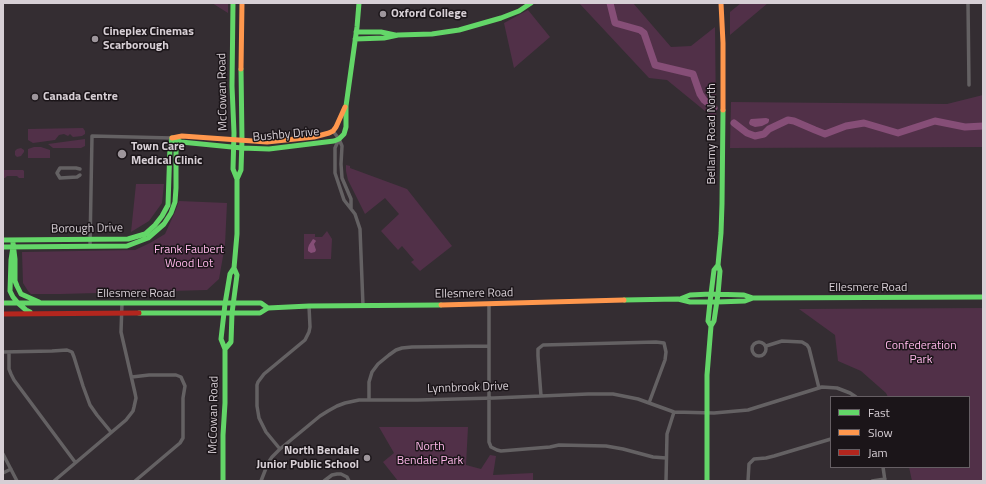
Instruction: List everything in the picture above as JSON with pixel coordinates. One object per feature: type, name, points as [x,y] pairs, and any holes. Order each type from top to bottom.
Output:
[{"type":"main road","name":"McCowan Road","points":[[225,349],[231,342],[232,313],[237,275],[234,268],[237,234],[237,179],[233,169],[232,3]]},
{"type":"main road","name":"McCowan Road","points":[[237,179],[241,170],[242,148],[242,3]]},
{"type":"main road","points":[[339,139],[344,134],[346,127],[346,106],[359,3]]},
{"type":"main road","points":[[355,39],[384,38],[398,35],[432,34],[466,28],[501,18],[519,11],[531,3]]},
{"type":"main road","name":"Bellamy Road North","points":[[707,481],[707,375],[712,326],[718,294],[720,271],[718,265],[722,203],[723,43],[721,3]]},
{"type":"main road","points":[[356,32],[381,32],[398,35]]},
{"type":"main road","points":[[333,131],[346,106]]},
{"type":"main road","name":"Bushby Drive","points":[[172,138],[182,136],[267,142],[311,137],[333,131]]},
{"type":"main road","points":[[311,137],[312,144]]},
{"type":"main road","name":"Bushby Drive","points":[[172,138],[181,142],[269,149],[334,141],[339,139]]},
{"type":"main road","name":"Borough Drive","points":[[3,240],[128,239],[145,234],[155,225],[168,205],[170,146],[172,138]]},
{"type":"main road","name":"Borough Drive","points":[[3,246],[127,246],[148,238],[164,224],[173,208],[176,195],[176,147],[172,138]]},
{"type":"main road","points":[[276,141],[277,148]]},
{"type":"main road","points":[[13,240],[10,291],[18,304],[33,313]]},
{"type":"main road","points":[[13,246],[15,255],[15,281],[20,294],[42,303]]},
{"type":"main road","name":"Bellamy Road North","points":[[712,326],[708,320],[714,270],[718,265]]},
{"type":"main road","name":"McCowan Road","points":[[223,481],[225,349],[221,339],[230,274],[234,268]]},
{"type":"main road","name":"Ellesmere Road","points":[[680,299],[690,295],[711,294],[744,295],[753,298],[983,298]]},
{"type":"main road","name":"Ellesmere Road","points":[[3,314],[260,313],[268,308],[309,306],[489,304],[680,299],[690,302],[717,302],[746,301],[753,298]]},
{"type":"main road","name":"Ellesmere Road","points":[[3,303],[261,303],[268,308]]},
{"type":"street","points":[[968,3],[969,85]]},
{"type":"street","points":[[333,131],[342,146],[342,178],[351,199],[351,208]]},
{"type":"street","points":[[90,246],[92,136],[172,138]]},
{"type":"street","points":[[339,139],[335,148],[335,173],[344,200],[355,214],[360,229],[363,306]]},
{"type":"street","points":[[80,169],[60,168],[57,173],[60,178],[77,177],[80,175]]},
{"type":"street","points":[[54,481],[126,420],[133,411],[136,398],[122,337],[122,303]]},
{"type":"street","points":[[489,304],[490,446],[501,451],[560,445],[608,446],[653,457],[666,458]]},
{"type":"street","points":[[280,449],[266,432],[259,418],[257,406],[257,385],[264,374],[300,344],[307,336],[310,327],[309,306]]},
{"type":"street","points":[[766,346],[782,341],[802,342],[806,345],[809,348],[818,388]]},
{"type":"street","points":[[756,342],[763,343],[766,346],[765,353],[760,356],[752,352],[752,347],[756,342]]},
{"type":"street","points":[[541,396],[538,348],[543,345],[664,343],[666,352],[665,360],[648,403]]},
{"type":"street","points":[[369,400],[369,382],[372,372],[378,364],[396,350],[402,348],[489,346]]},
{"type":"street","points":[[3,352],[67,350],[72,352],[90,405],[111,432]]},
{"type":"street","points":[[9,352],[9,369],[14,380],[75,462]]},
{"type":"street","points":[[132,377],[149,375],[176,375],[181,377],[185,386],[183,398],[183,438],[180,443],[135,481]]},
{"type":"street","name":"Lynnbrook Drive","points":[[261,481],[268,463],[280,449],[328,411],[345,403],[359,400],[613,394],[638,399],[674,412],[707,413],[748,410],[818,388],[837,388],[854,396]]},
{"type":"street","points":[[666,481],[667,434],[674,412]]},
{"type":"street","points":[[748,481],[749,464],[754,458],[766,458],[830,439]]},
{"type":"street","points":[[3,454],[17,481]]},
{"type":"street","points":[[872,481],[885,480],[883,468]]},
{"type":"street","points":[[3,473],[11,469]]},
{"type":"street","points":[[324,481],[332,475],[341,474],[349,481]]},
{"type":"green space","points":[[212,3],[228,3],[228,13]]},
{"type":"green space","points":[[579,3],[633,3],[671,47],[691,46],[715,27],[716,120],[667,80],[649,78]]},
{"type":"green space","points":[[741,3],[768,3],[730,35],[730,12]]},
{"type":"green space","points":[[528,10],[550,37],[514,68],[504,23]]},
{"type":"green space","points":[[983,95],[983,147],[730,148],[731,102],[947,104]]},
{"type":"green space","points":[[83,128],[85,134],[82,136],[73,137],[70,134],[68,136],[64,134],[59,135],[55,140],[33,143],[28,140],[28,129]]},
{"type":"green space","points":[[85,139],[85,146],[81,148],[53,148],[48,144]]},
{"type":"green space","points":[[41,147],[50,150],[50,158],[28,158],[28,149]]},
{"type":"green space","points":[[21,148],[24,152],[21,156],[17,157],[15,155],[15,151]]},
{"type":"green space","points":[[346,165],[350,166],[350,168],[407,189],[452,246],[420,271],[411,262],[414,260],[402,246],[398,250],[381,231],[399,214],[385,198],[365,214],[348,180]]},
{"type":"green space","points":[[3,170],[23,170],[24,178],[7,176],[3,178]]},
{"type":"green space","points":[[136,184],[164,184],[162,203],[149,221],[131,232]]},
{"type":"green space","name":"Frank Faubert Wood Lot","points":[[179,201],[227,203],[225,245],[219,279],[207,290],[31,294],[23,283],[22,252],[135,250],[165,234]]},
{"type":"green space","points":[[327,231],[332,239],[331,259],[304,259],[304,234],[315,234],[315,237],[322,237]]},
{"type":"green space","name":"Confederation Park","points":[[983,308],[983,481],[912,481],[909,468],[970,468],[970,396],[888,396],[861,371],[838,361],[835,335],[799,309]]},
{"type":"green space","name":"North Bendale Park","points":[[379,427],[468,427],[466,465],[481,469],[490,455],[496,456],[493,475],[533,473],[533,481],[398,481],[383,462],[394,453]]},
{"type":"shaded area","points":[[751,119],[769,119],[768,123],[762,126],[755,127],[749,123]]},
{"type":"shaded area","points":[[313,239],[316,241],[314,244],[316,250],[315,252],[311,253],[308,251],[308,248]]},
{"type":"waterway","points":[[610,3],[615,23],[640,30],[644,33],[655,65],[693,74],[700,94],[704,100],[714,108]]},
{"type":"waterway","points":[[734,123],[747,133],[755,136],[764,134],[769,129],[788,120],[825,134],[846,126],[864,123],[898,133],[935,121],[965,127],[983,126]]},
{"type":"traffic: fast","points":[[233,3],[233,169],[237,179]]},
{"type":"traffic: fast","points":[[172,138],[181,142],[269,149],[334,141],[339,139],[344,134],[346,127],[346,106],[359,3]]},
{"type":"traffic: fast","points":[[355,39],[384,38],[398,35],[432,34],[459,30],[501,18],[519,11],[531,3]]},
{"type":"traffic: fast","points":[[356,32],[381,32],[395,35]]},
{"type":"traffic: fast","points":[[223,481],[225,349],[221,339],[230,274],[234,268],[237,234],[237,179],[241,170],[242,140],[241,69]]},
{"type":"traffic: fast","points":[[707,481],[707,375],[711,326],[714,321],[720,271],[718,265],[722,204],[723,110]]},
{"type":"traffic: fast","points":[[3,240],[128,239],[145,234],[155,225],[168,205],[170,146],[172,138]]},
{"type":"traffic: fast","points":[[3,247],[127,246],[148,238],[164,224],[171,213],[175,202],[176,147],[172,138]]},
{"type":"traffic: fast","points":[[13,243],[15,281],[17,286],[21,294],[39,302]]},
{"type":"traffic: fast","points":[[13,247],[10,291],[18,303],[30,312]]},
{"type":"traffic: fast","points":[[711,326],[708,321],[710,302],[714,270],[718,265]]},
{"type":"traffic: fast","points":[[225,349],[231,342],[232,313],[237,275],[234,268]]},
{"type":"traffic: fast","points":[[680,299],[690,295],[711,294],[744,295],[753,298],[983,297]]},
{"type":"traffic: fast","points":[[624,300],[678,299],[690,302],[717,302],[745,301],[753,298]]},
{"type":"traffic: fast","points":[[3,303],[261,303],[268,308]]},
{"type":"traffic: fast","points":[[139,313],[260,313],[268,308],[309,306],[441,305]]},
{"type":"traffic: slow","points":[[241,69],[242,3]]},
{"type":"traffic: slow","points":[[721,3],[723,43],[723,110]]},
{"type":"traffic: slow","points":[[172,138],[182,136],[267,142],[314,137],[333,131],[345,107]]},
{"type":"traffic: slow","points":[[441,305],[624,300]]},
{"type":"traffic: jam","points":[[3,314],[139,313]]},
{"type":"place","name":"Oxford College","points":[[383,14]]},
{"type":"place","name":"Cineplex Cinemas Scarborough","points":[[95,39]]},
{"type":"place","name":"Canada Centre","points":[[35,97]]},
{"type":"place","name":"Town Care Medical Clinic","points":[[122,154]]},
{"type":"place","name":"North Bendale Junior Public School","points":[[367,458]]}]
